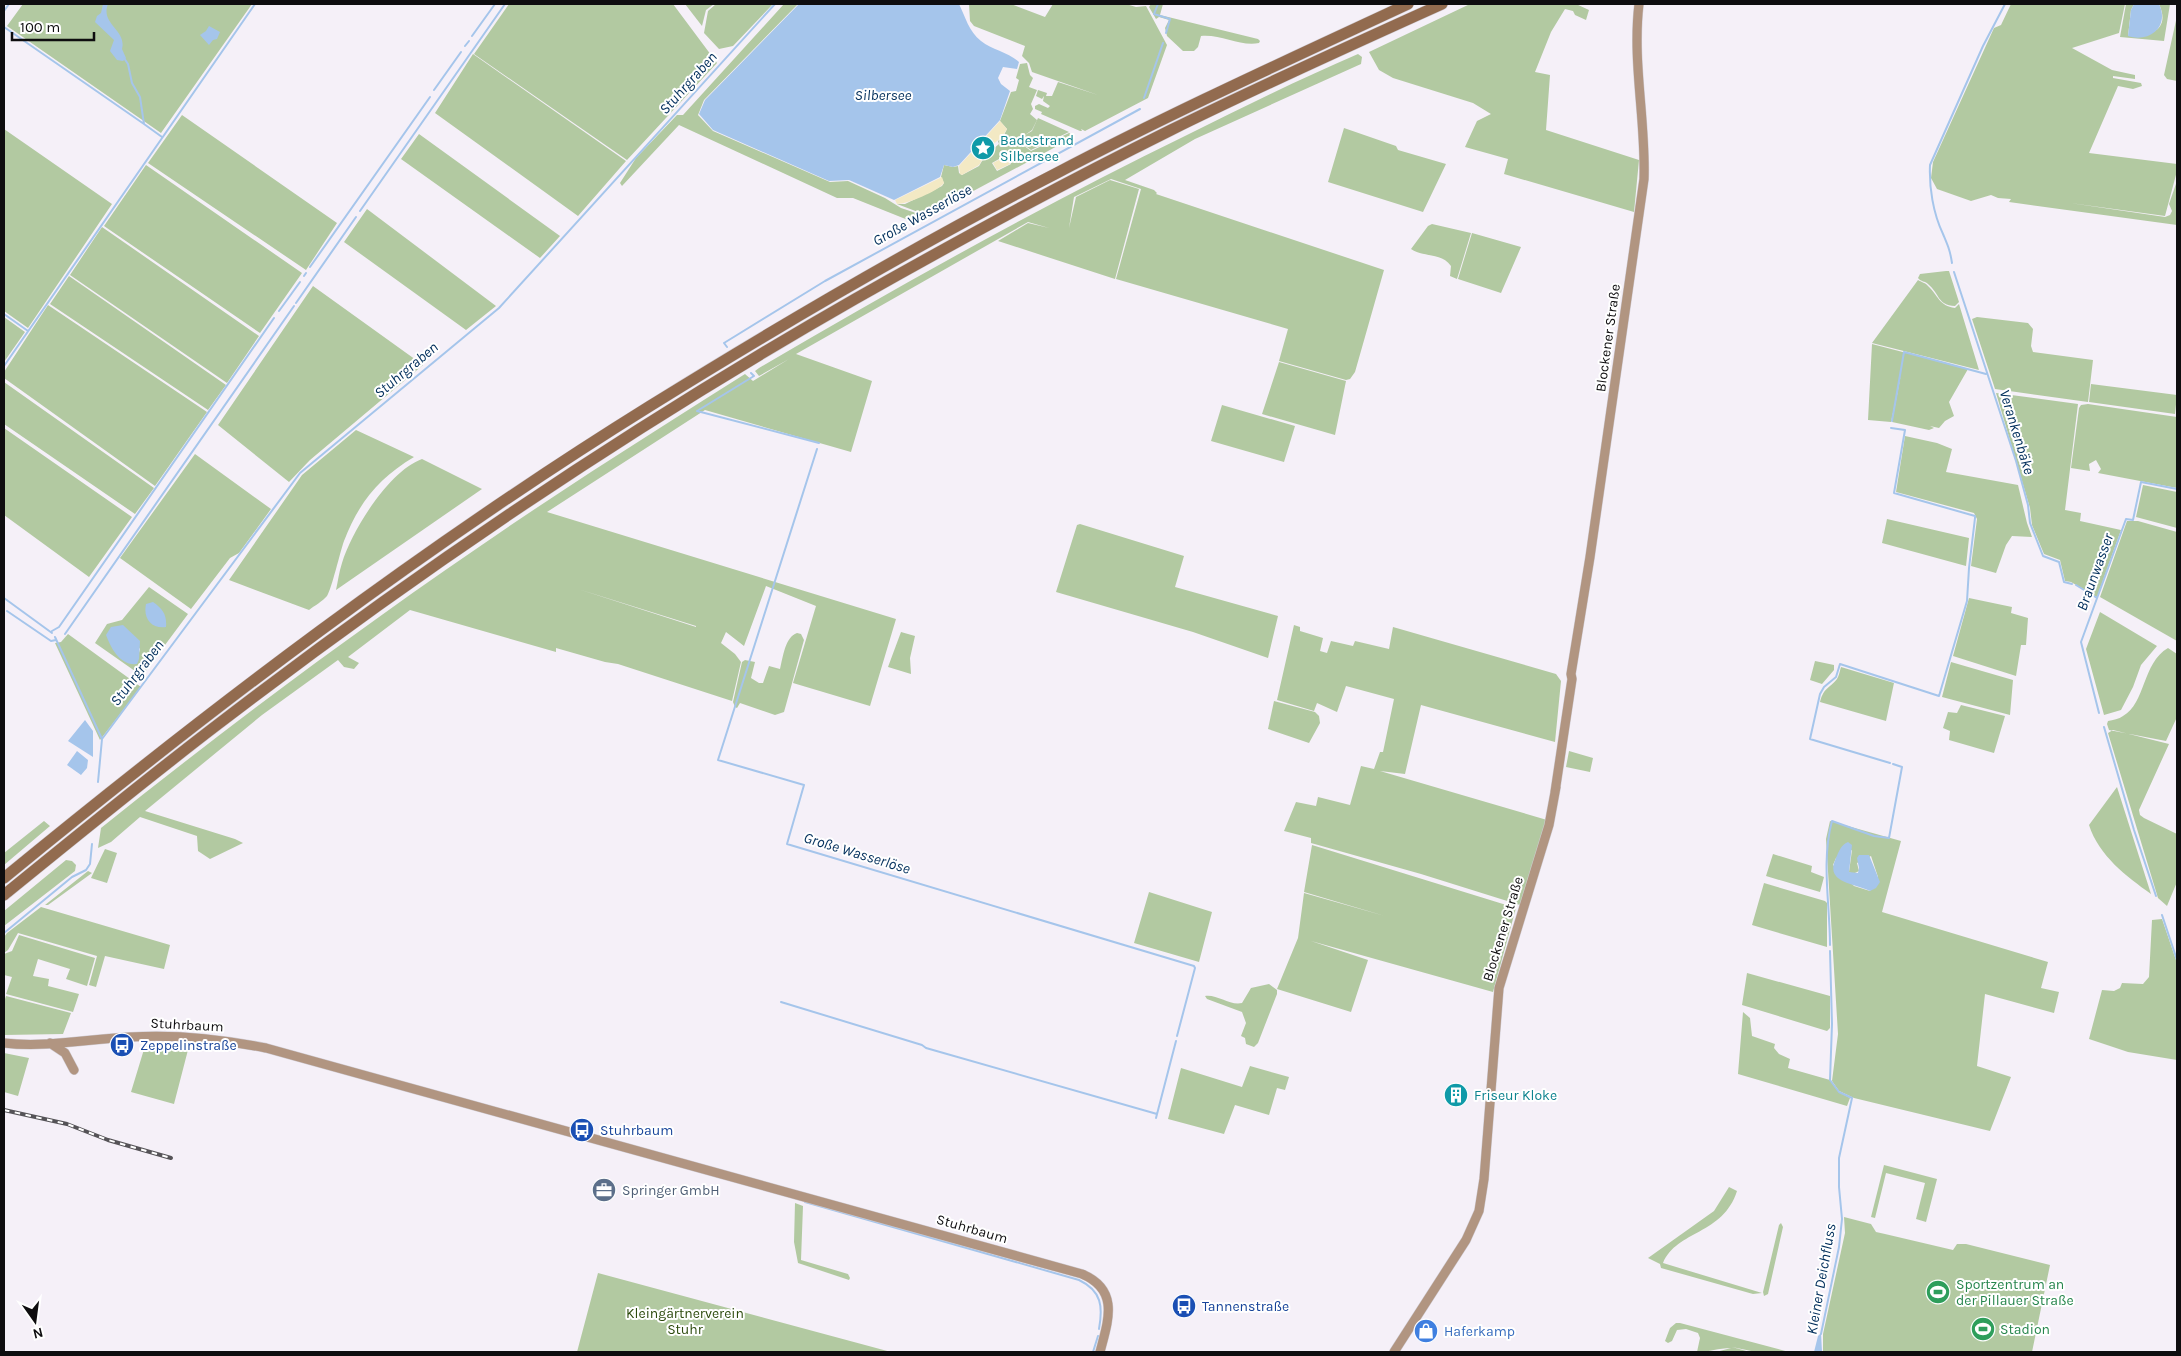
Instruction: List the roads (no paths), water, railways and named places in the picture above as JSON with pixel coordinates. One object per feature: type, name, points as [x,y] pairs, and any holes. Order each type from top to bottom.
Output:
[{"type":"highway","points":[[4,878],[86,810],[272,666],[456,534],[550,470],[738,352],[938,237],[1056,173],[1277,64],[1408,4]]},
{"type":"highway","points":[[4,895],[83,830],[217,725],[385,600],[558,482],[754,358],[887,281],[1063,186],[1172,130],[1442,4]]},
{"type":"street","name":"Blockener Straße","points":[[1394,1352],[1466,1240],[1480,1211],[1499,988],[1549,825],[1555,792],[1564,700],[1568,678],[1571,674],[1593,535],[1644,179],[1644,143],[1638,60],[1639,4]]},
{"type":"street","name":"Stuhrbaum","points":[[4,1043],[50,1043],[154,1036],[204,1038],[266,1048],[1082,1274],[1095,1281],[1107,1297],[1108,1318],[1100,1352]]},
{"type":"street","points":[[50,1043],[65,1053],[74,1070]]},
{"type":"water","points":[[103,4],[108,4],[108,17],[123,42],[122,49],[126,58],[123,61],[117,60],[110,51],[114,40],[95,22],[97,16],[101,13]]},
{"type":"water","name":"Silbersee","points":[[799,4],[959,4],[970,29],[977,37],[985,44],[1019,62],[1017,69],[1003,67],[998,78],[1001,84],[1010,91],[1000,120],[959,165],[953,167],[944,165],[940,177],[894,200],[849,180],[829,181],[713,130],[699,114],[705,100]]},
{"type":"water","points":[[2134,4],[2159,4],[2162,20],[2156,31],[2150,35],[2136,38],[2128,36],[2131,10]]},
{"type":"water","points":[[209,26],[220,32],[217,39],[213,40],[209,45],[200,35]]},
{"type":"water","points":[[153,602],[164,613],[166,627],[156,626],[147,618],[146,604]]},
{"type":"water","points":[[123,625],[140,641],[137,664],[131,664],[121,659],[106,635],[111,627]]},
{"type":"water","points":[[85,720],[93,731],[93,757],[68,741]]},
{"type":"water","points":[[77,751],[88,760],[87,768],[81,775],[67,765]]},
{"type":"water","points":[[1848,842],[1852,845],[1849,872],[1858,873],[1857,858],[1859,855],[1869,855],[1880,882],[1876,888],[1870,891],[1849,884],[1842,881],[1834,873],[1833,866],[1838,853]]},
{"type":"water","points":[[1821,1333],[1822,1352],[1814,1352],[1818,1336]]},
{"type":"waterway","points":[[4,11],[9,4]]},
{"type":"waterway","points":[[4,366],[255,4]]},
{"type":"waterway","points":[[472,36],[495,4]]},
{"type":"waterway","points":[[360,211],[505,4]]},
{"type":"waterway","name":"Stuhrgraben","points":[[98,782],[102,739],[300,473],[499,308],[775,4]]},
{"type":"waterway","name":"Große Wasserlöse","points":[[1158,4],[1154,14],[1170,19],[1166,33]]},
{"type":"waterway","name":"Verankenbäke","points":[[1952,263],[1949,248],[1934,209],[1930,182],[1930,165],[1983,46],[2005,4]]},
{"type":"waterway","points":[[4,27],[144,124]]},
{"type":"waterway","points":[[465,46],[469,41]]},
{"type":"waterway","name":"Große Wasserlöse","points":[[1144,98],[1163,43]]},
{"type":"waterway","points":[[434,90],[461,52]]},
{"type":"waterway","points":[[124,58],[128,64],[132,83],[140,97],[144,124],[162,137]]},
{"type":"waterway","points":[[310,267],[430,97]]},
{"type":"waterway","name":"Große Wasserlöse","points":[[727,347],[724,343],[825,281],[1140,109]]},
{"type":"waterway","points":[[296,303],[356,217]]},
{"type":"waterway","name":"Verankenbäke","points":[[1954,272],[2016,461],[2028,505],[2030,523],[2043,556],[2059,562],[2064,582],[2072,584]]},
{"type":"waterway","points":[[279,311],[300,282]]},
{"type":"waterway","points":[[65,634],[294,306]]},
{"type":"waterway","points":[[4,314],[28,331]]},
{"type":"waterway","points":[[52,631],[59,627],[274,318]]},
{"type":"waterway","name":"Kleiner Deichfluss","points":[[1892,421],[1904,352],[1986,374]]},
{"type":"waterway","name":"Große Wasserlöse","points":[[751,373],[754,376],[697,411],[819,443]]},
{"type":"waterway","name":"Kleiner Deichfluss","points":[[1890,763],[1810,739],[1820,694],[1824,687],[1836,677],[1840,664],[1939,696],[1967,601],[1975,518],[1975,516],[1894,493],[1905,430],[1891,428]]},
{"type":"waterway","name":"Große Wasserlöse","points":[[817,449],[718,760],[804,785],[787,844],[1194,966],[1177,1036]]},
{"type":"waterway","name":"Braunwasser","points":[[2099,713],[2081,642],[2126,519],[2133,520],[2141,482],[2177,489]]},
{"type":"waterway","name":"Verankenbäke","points":[[2076,585],[2097,598]]},
{"type":"waterway","points":[[4,598],[52,633]]},
{"type":"waterway","points":[[7,611],[51,641],[56,640]]},
{"type":"waterway","points":[[55,637],[102,739]]},
{"type":"waterway","name":"Braunwasser","points":[[2104,727],[2134,830],[2156,896]]},
{"type":"waterway","name":"Kleiner Deichfluss","points":[[1830,945],[1827,852],[1832,821],[1874,836],[1889,838],[1902,767],[1893,764]]},
{"type":"waterway","name":"Stuhrgraben","points":[[4,933],[72,877],[86,870],[90,864],[92,844]]},
{"type":"waterway","name":"Braunwasser","points":[[2162,915],[2177,960]]},
{"type":"waterway","name":"Kleiner Deichfluss","points":[[1821,1334],[1839,1247],[1842,1219],[1839,1158],[1852,1098],[1839,1092],[1830,1080],[1832,1024],[1830,951]]},
{"type":"waterway","points":[[781,1002],[922,1045],[926,1048],[1157,1114]]},
{"type":"waterway","name":"Große Wasserlöse","points":[[1156,1118],[1176,1041]]},
{"type":"waterway","points":[[805,1202],[1079,1280],[1087,1284],[1099,1300],[1101,1314],[1099,1329]]},
{"type":"waterway","name":"Große Wasserlöse","points":[[1093,1352],[1098,1336]]},
{"type":"railway","points":[[4,1110],[67,1124],[108,1140],[171,1158]]},
{"type":"place","name":"Badestrand Silbersee","points":[[983,148]]},
{"type":"place","name":"Zeppelinstraße","points":[[122,1045]]},
{"type":"place","name":"Friseur Kloke","points":[[1456,1095]]},
{"type":"place","name":"Stuhrbaum","points":[[582,1130]]},
{"type":"place","name":"Springer GmbH","points":[[604,1190]]},
{"type":"place","name":"Sportzentrum an der Pillauer Straße","points":[[1938,1292]]},
{"type":"place","name":"Tannenstraße","points":[[1184,1306]]},
{"type":"place","name":"Stadion","points":[[1983,1329]]},
{"type":"place","name":"Haferkamp","points":[[1426,1331]]},
{"type":"park label","name":"Kleingärtnerverein Stuhr","points":[[685,1322]]}]
